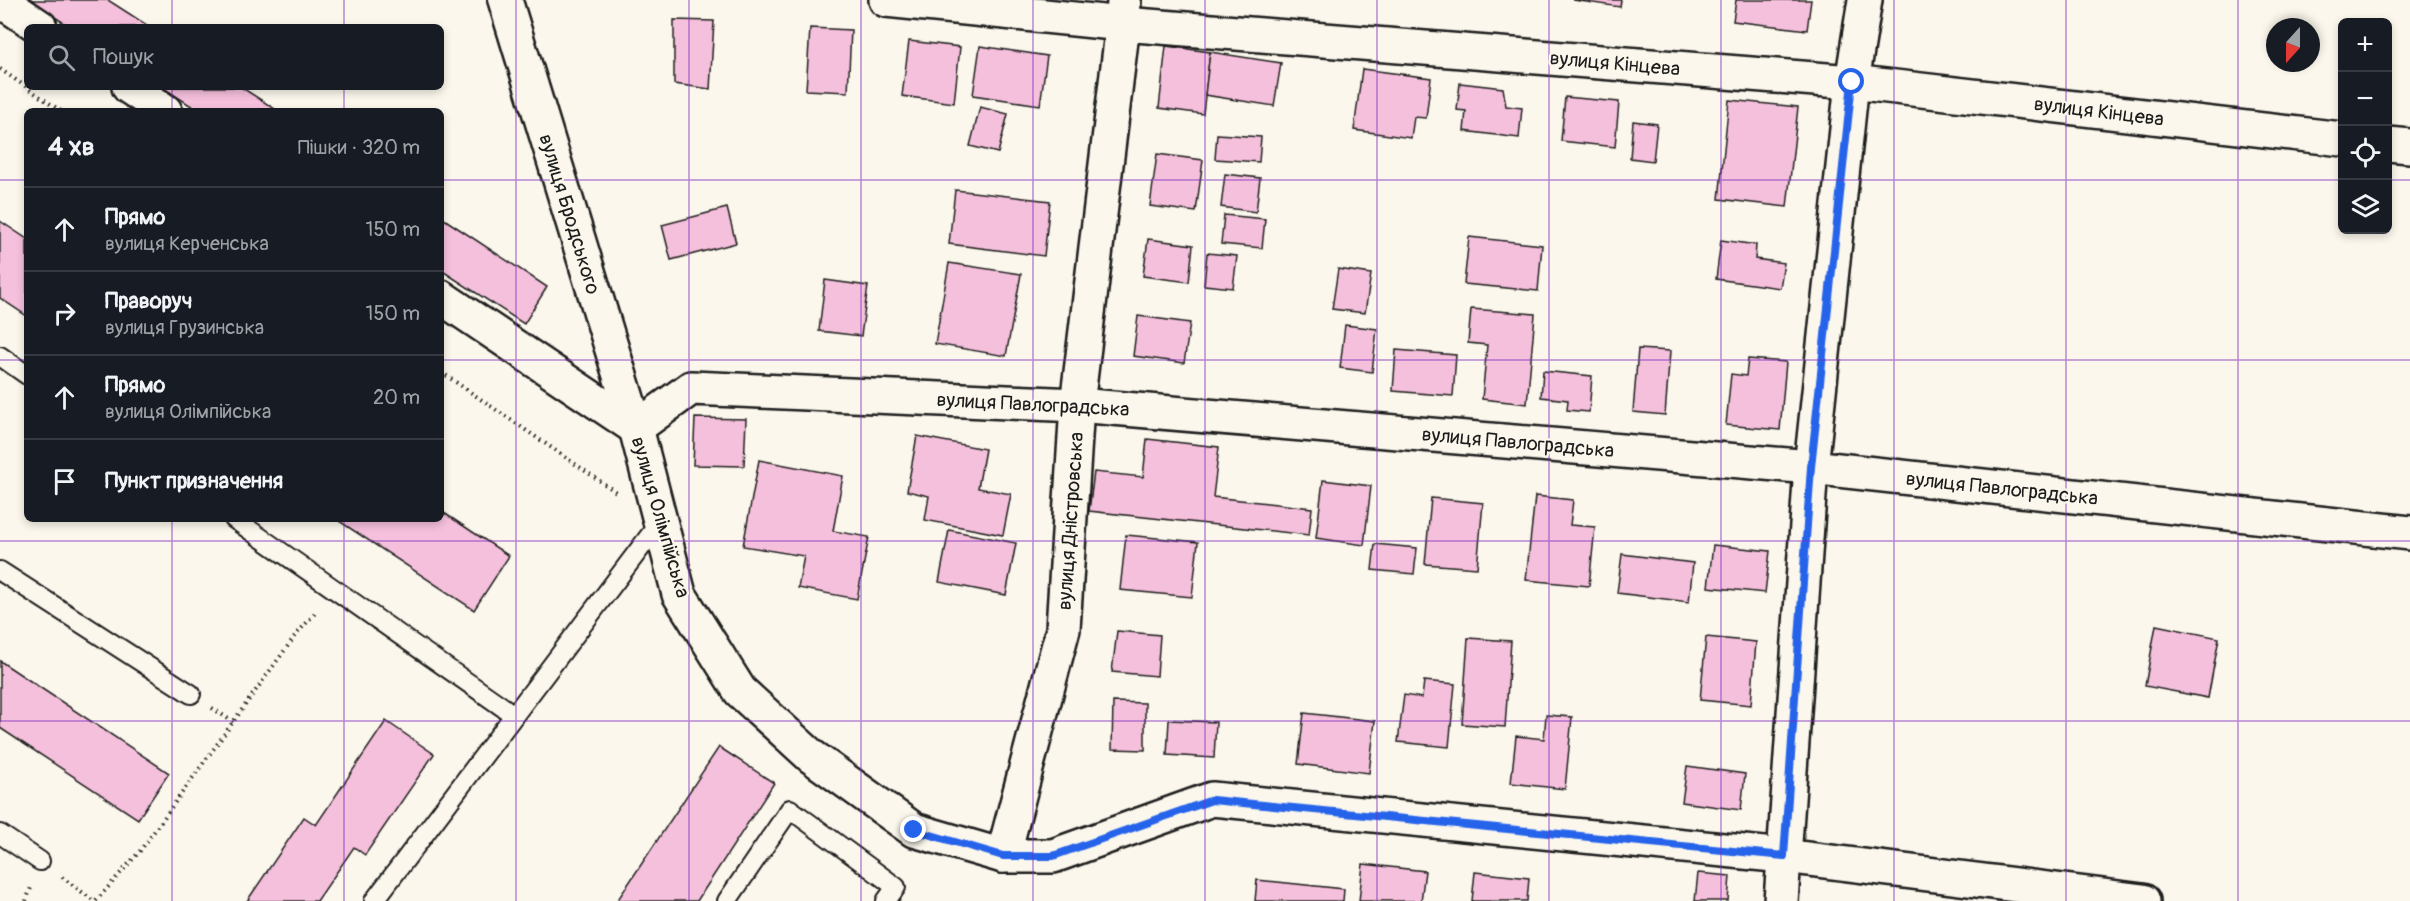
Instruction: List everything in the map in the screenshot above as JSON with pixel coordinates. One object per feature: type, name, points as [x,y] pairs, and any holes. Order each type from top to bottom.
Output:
[{"type":"street","points":[[0,0],[36,24]]},
{"type":"street","name":"вулиця Бродського","points":[[505,0],[636,428]]},
{"type":"street","name":"вулиця Кінцева","points":[[886,0],[1124,12],[1852,82],[2338,138]]},
{"type":"street","points":[[1781,901],[1811,467],[1852,82],[1865,0]]},
{"type":"street","name":"вулиця Дністровська","points":[[1003,856],[1063,629],[1077,405],[1124,12]]},
{"type":"street","points":[[134,90],[160,108]]},
{"type":"street","points":[[2392,144],[2410,146]]},
{"type":"street","name":"вулиця Олімпійська","points":[[444,299],[636,428],[679,594],[740,691],[811,756],[914,830],[1003,856],[1053,856],[1212,800],[1784,856],[2143,901]]},
{"type":"street","name":"вулиця Павлоградська","points":[[636,428],[691,388],[1077,405],[1811,467],[2410,533]]},
{"type":"lane","points":[[0,356],[24,373]]},
{"type":"lane","points":[[238,522],[514,715]]},
{"type":"lane","points":[[374,901],[660,522]]},
{"type":"lane","points":[[0,571],[191,694]]},
{"type":"lane","points":[[727,901],[790,809],[896,887],[886,901]]},
{"type":"lane","points":[[0,834],[40,861]]},
{"type":"path","points":[[0,69],[24,86]]},
{"type":"path","points":[[30,90],[57,108]]},
{"type":"path","points":[[444,374],[660,522]]},
{"type":"path","points":[[40,861],[95,901],[140,851],[295,636],[335,590]]},
{"type":"building","points":[[29,0],[108,0],[145,24],[65,24]]},
{"type":"building","points":[[1573,0],[1621,0],[1620,7]]},
{"type":"building","points":[[1736,0],[1811,0],[1807,30],[1733,21]]},
{"type":"building","points":[[674,20],[714,21],[710,89],[674,84]]},
{"type":"building","points":[[810,28],[851,30],[848,92],[806,90]]},
{"type":"building","points":[[909,41],[960,47],[954,103],[902,96]]},
{"type":"building","points":[[980,46],[1047,56],[1040,105],[973,95]]},
{"type":"building","points":[[1166,46],[1210,52],[1203,114],[1159,108]]},
{"type":"building","points":[[1210,52],[1281,63],[1274,106],[1205,95]]},
{"type":"building","points":[[1362,69],[1431,78],[1426,118],[1414,117],[1411,138],[1354,130]]},
{"type":"building","points":[[1460,83],[1503,88],[1506,106],[1522,108],[1519,138],[1464,131],[1466,111],[1457,110]]},
{"type":"building","points":[[167,90],[246,90],[273,108],[194,108]]},
{"type":"building","points":[[1565,97],[1619,102],[1615,147],[1561,141]]},
{"type":"building","points":[[1729,100],[1798,107],[1787,207],[1719,199]]},
{"type":"building","points":[[980,107],[1008,114],[998,153],[970,146]]},
{"type":"building","points":[[1633,121],[1657,124],[1653,161],[1630,158]]},
{"type":"building","points":[[1217,134],[1261,137],[1259,162],[1215,159]]},
{"type":"building","points":[[1157,154],[1203,160],[1196,212],[1150,206]]},
{"type":"building","points":[[1225,174],[1260,178],[1256,212],[1221,207]]},
{"type":"building","points":[[955,190],[1050,201],[1044,256],[949,244]]},
{"type":"building","points":[[727,208],[736,243],[671,260],[662,225]]},
{"type":"building","points":[[1224,215],[1265,219],[1262,248],[1221,244]]},
{"type":"building","points":[[444,219],[547,287],[524,324],[444,272]]},
{"type":"building","points":[[0,221],[24,237],[24,314],[0,298]]},
{"type":"building","points":[[1469,237],[1542,245],[1538,291],[1464,284]]},
{"type":"building","points":[[1148,239],[1193,245],[1189,282],[1143,276]]},
{"type":"building","points":[[1721,240],[1756,245],[1755,259],[1784,263],[1780,288],[1716,279]]},
{"type":"building","points":[[1207,253],[1237,256],[1233,288],[1204,285]]},
{"type":"building","points":[[949,263],[1021,274],[1006,356],[935,344]]},
{"type":"building","points":[[1338,269],[1371,274],[1365,313],[1332,309]]},
{"type":"building","points":[[825,280],[868,286],[861,336],[819,331]]},
{"type":"building","points":[[1471,309],[1535,314],[1527,404],[1482,399],[1487,345],[1468,343]]},
{"type":"building","points":[[1138,316],[1190,323],[1184,363],[1133,356]]},
{"type":"building","points":[[1345,325],[1377,329],[1372,372],[1340,368]]},
{"type":"building","points":[[1638,349],[1670,351],[1665,415],[1633,412]]},
{"type":"building","points":[[1396,350],[1456,355],[1453,396],[1393,391]]},
{"type":"building","points":[[1748,359],[1786,362],[1780,430],[1726,425],[1731,374],[1746,376]]},
{"type":"building","points":[[1543,371],[1592,376],[1589,412],[1567,410],[1568,400],[1541,397]]},
{"type":"building","points":[[695,418],[746,419],[744,466],[693,465]]},
{"type":"building","points":[[917,436],[985,449],[978,488],[1011,494],[1003,535],[925,520],[929,496],[907,491]]},
{"type":"building","points":[[1147,439],[1219,447],[1213,497],[1312,508],[1309,535],[1089,511],[1094,472],[1143,477]]},
{"type":"building","points":[[759,460],[843,476],[833,531],[869,537],[857,599],[798,588],[804,556],[743,546]]},
{"type":"building","points":[[1323,480],[1371,486],[1364,545],[1316,538]]},
{"type":"building","points":[[1535,496],[1573,500],[1570,525],[1595,527],[1589,586],[1526,580]]},
{"type":"building","points":[[1431,498],[1483,503],[1477,568],[1425,564]]},
{"type":"building","points":[[444,513],[509,556],[474,610],[341,522],[444,522]]},
{"type":"building","points":[[949,530],[1016,543],[1006,595],[939,582]]},
{"type":"building","points":[[1126,535],[1198,542],[1192,597],[1120,590]]},
{"type":"building","points":[[1375,544],[1417,548],[1414,574],[1372,570]]},
{"type":"building","points":[[1713,545],[1770,551],[1765,593],[1708,587]]},
{"type":"building","points":[[1622,554],[1693,563],[1689,602],[1617,593]]},
{"type":"building","points":[[2156,625],[2219,638],[2208,698],[2145,686]]},
{"type":"building","points":[[1117,631],[1160,635],[1157,676],[1112,672]]},
{"type":"building","points":[[1706,637],[1756,642],[1751,705],[1700,700]]},
{"type":"building","points":[[1468,638],[1511,641],[1505,727],[1462,724]]},
{"type":"building","points":[[0,661],[169,773],[138,819],[0,728]]},
{"type":"building","points":[[1424,681],[1455,684],[1449,747],[1398,742],[1404,695],[1422,698]]},
{"type":"building","points":[[1113,702],[1145,703],[1145,750],[1112,749]]},
{"type":"building","points":[[1304,713],[1375,721],[1369,773],[1298,764]]},
{"type":"building","points":[[1546,715],[1572,717],[1565,789],[1511,783],[1516,736],[1544,739]]},
{"type":"building","points":[[1169,720],[1216,722],[1214,758],[1167,755]]},
{"type":"building","points":[[386,721],[434,754],[365,855],[354,847],[317,901],[247,901],[304,817],[316,825]]},
{"type":"building","points":[[719,747],[774,783],[697,901],[617,901]]},
{"type":"building","points":[[1687,766],[1745,774],[1741,810],[1682,802]]},
{"type":"building","points":[[1363,864],[1425,871],[1421,901],[1359,901]]},
{"type":"building","points":[[1475,872],[1529,878],[1527,901],[1472,901]]},
{"type":"building","points":[[1698,873],[1730,876],[1728,901],[1695,901]]},
{"type":"building","points":[[1257,880],[1344,889],[1343,901],[1255,901]]},
{"type":"route","points":[[914,830],[1003,856],[1053,856],[1212,800],[1784,856],[1811,467],[1852,82]]}]
